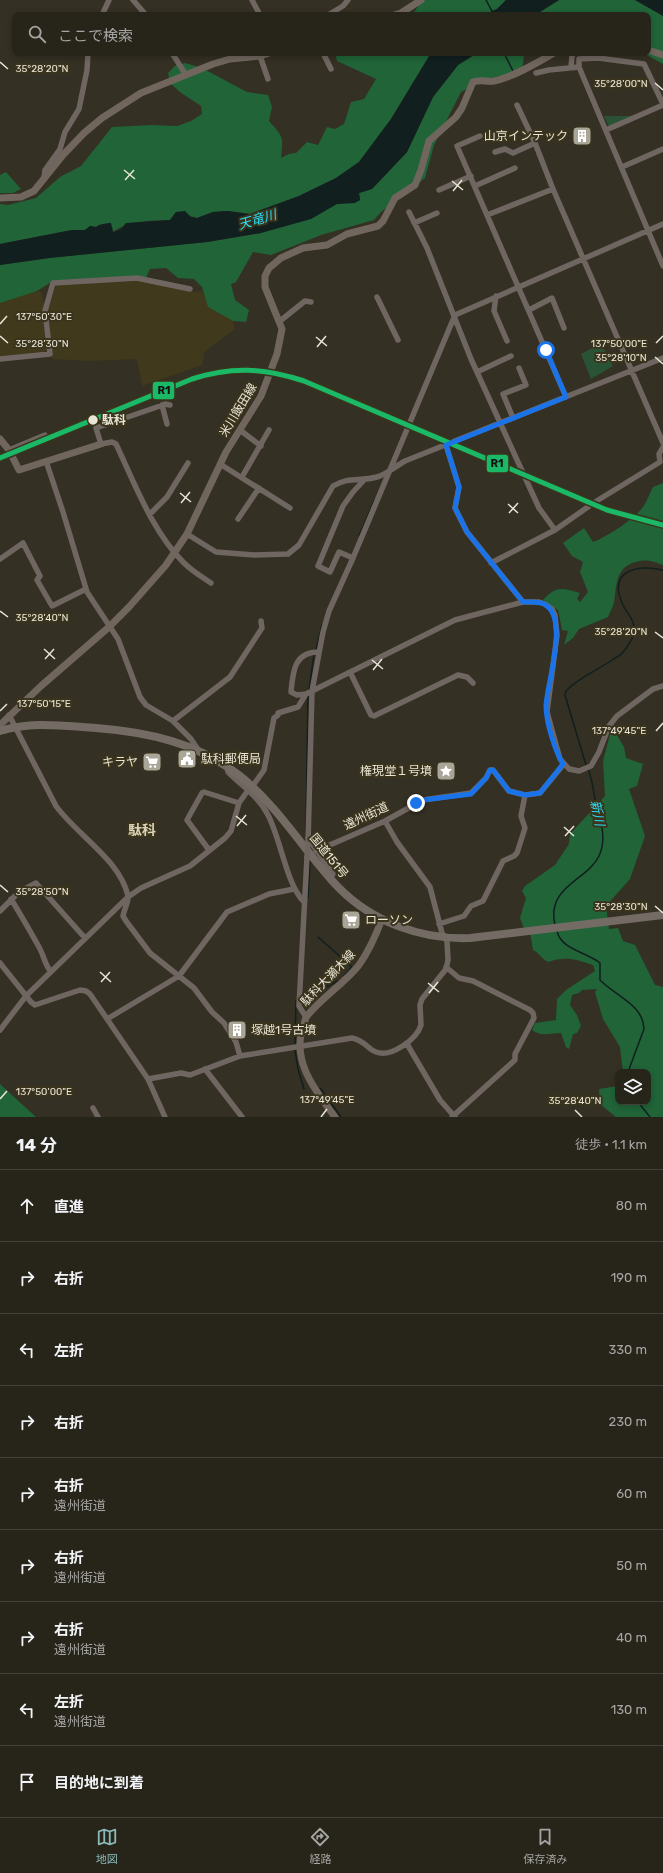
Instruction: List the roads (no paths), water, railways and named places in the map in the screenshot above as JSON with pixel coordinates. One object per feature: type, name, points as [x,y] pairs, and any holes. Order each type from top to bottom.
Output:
[{"type":"highway","name":"国道151号","points":[[0,731],[16,727],[38,725],[121,730],[159,737],[199,751],[227,767],[250,787],[282,818],[330,878],[355,902],[382,919],[421,934],[445,938],[470,938],[663,915]]},
{"type":"main road","points":[[402,12],[410,3],[421,0]]},
{"type":"main road","points":[[651,51],[663,55]]},
{"type":"main road","points":[[0,198],[13,198],[28,194],[34,190],[84,133],[102,118],[141,93],[213,64],[230,59],[260,56]]},
{"type":"main road","name":"米川飯田線","points":[[0,725],[42,684],[109,627],[150,584],[175,553],[187,534],[226,452],[256,406],[272,372],[282,329],[280,321],[264,288],[266,273],[273,264],[303,248],[327,245],[347,234],[378,226],[383,221],[395,198],[415,185],[429,141],[456,117],[462,108],[473,82],[477,80],[488,82],[505,78],[548,56]]},
{"type":"main road","points":[[0,439],[9,450],[19,470],[101,444]]},
{"type":"main road","name":"駄科大瀬木線","points":[[336,1117],[315,1091],[307,1076],[301,1061],[299,1046],[300,1036],[306,1017],[358,966],[370,946],[382,919]]},
{"type":"street","points":[[103,12],[109,0]]},
{"type":"street","points":[[133,0],[143,12]]},
{"type":"street","points":[[252,0],[258,12]]},
{"type":"street","points":[[333,12],[343,6],[348,0]]},
{"type":"street","points":[[85,56],[84,63],[87,70]]},
{"type":"street","points":[[44,178],[45,170],[60,149],[64,132],[79,109],[87,70],[88,56]]},
{"type":"street","points":[[174,56],[186,75]]},
{"type":"street","points":[[260,56],[268,78]]},
{"type":"street","points":[[324,56],[331,69]]},
{"type":"street","points":[[571,67],[572,56]]},
{"type":"street","points":[[606,130],[663,104],[644,64],[598,58],[579,59],[579,67],[663,266]]},
{"type":"street","points":[[536,73],[579,67]]},
{"type":"street","points":[[517,105],[535,143],[553,189],[663,443]]},
{"type":"street","points":[[480,136],[457,146],[566,397]]},
{"type":"street","points":[[495,152],[505,149],[513,153],[535,143]]},
{"type":"street","points":[[622,168],[663,149]]},
{"type":"street","points":[[475,186],[515,168]]},
{"type":"street","points":[[439,190],[470,176]]},
{"type":"street","points":[[487,215],[553,189]]},
{"type":"street","points":[[409,212],[427,248],[477,372],[539,508],[555,530]]},
{"type":"street","points":[[414,223],[437,213]]},
{"type":"street","points":[[306,1017],[300,1006],[303,901],[308,844],[312,691],[319,652],[329,611],[353,558],[454,315],[663,224]]},
{"type":"street","points":[[0,359],[50,354],[45,311],[53,283],[137,278],[190,289]]},
{"type":"street","points":[[496,296],[494,311],[507,341]]},
{"type":"street","points":[[378,297],[398,340]]},
{"type":"street","points":[[529,310],[552,298],[564,328]]},
{"type":"street","points":[[280,321],[306,301],[311,302]]},
{"type":"street","points":[[477,372],[511,356]]},
{"type":"street","points":[[187,534],[216,552],[254,555],[288,554],[299,545],[334,486],[343,480],[365,479],[384,475],[405,461],[663,358]]},
{"type":"street","points":[[513,418],[503,394],[526,385],[519,368]]},
{"type":"street","points":[[162,405],[167,424]]},
{"type":"street","points":[[170,406],[162,405],[96,428],[101,444],[112,442],[116,444],[150,514],[165,540],[189,567],[212,583]]},
{"type":"street","points":[[240,430],[261,446]]},
{"type":"street","points":[[242,477],[269,430]]},
{"type":"street","points":[[9,450],[45,434]]},
{"type":"street","points":[[446,445],[459,487],[455,508],[471,539],[523,602]]},
{"type":"street","points":[[491,563],[555,530],[595,502],[660,462],[658,454],[663,447]]},
{"type":"street","points":[[46,461],[64,512],[86,589],[90,598],[118,639],[143,702],[173,721],[191,739],[199,751]]},
{"type":"street","points":[[150,514],[167,497],[188,463]]},
{"type":"street","points":[[220,464],[290,508]]},
{"type":"street","points":[[353,558],[339,552],[330,572],[318,566],[343,506],[365,479]]},
{"type":"street","points":[[238,519],[259,488]]},
{"type":"street","points":[[0,559],[23,543],[40,576],[37,580],[52,606],[86,589]]},
{"type":"street","points":[[319,652],[306,653],[299,658],[292,674],[291,692],[297,695],[306,694],[454,620],[523,602],[539,602],[545,604],[552,609],[555,616],[557,635],[547,712],[558,754],[563,764],[569,769],[579,771],[591,766],[597,757],[609,726],[617,716],[653,689],[663,686]]},
{"type":"street","points":[[173,721],[230,677],[262,628],[261,621]]},
{"type":"street","points":[[350,672],[371,715],[374,716],[458,675],[467,677],[473,683]]},
{"type":"street","points":[[0,1030],[26,996],[128,897],[141,888],[190,866],[231,831],[239,803],[264,770],[274,718],[278,715],[278,713],[298,707],[306,694]]},
{"type":"street","points":[[10,715],[56,806],[65,818],[111,864],[118,874],[128,897],[123,916],[126,921],[150,953],[194,988],[212,1012],[224,1023],[236,1042],[240,1056]]},
{"type":"street","points":[[439,924],[464,916],[471,906],[483,901],[503,861],[517,853],[524,828],[521,816],[525,795],[540,793],[563,764]]},
{"type":"street","name":"遠州街道","points":[[316,851],[385,821],[423,800],[471,794],[486,778],[490,770],[493,770],[509,791],[525,795]]},
{"type":"street","points":[[250,787],[269,816],[294,889],[303,901]]},
{"type":"street","points":[[209,850],[187,820],[202,793],[204,792],[221,796],[239,803]]},
{"type":"street","points":[[148,1079],[181,1073],[190,1075],[240,1056],[352,1038],[359,1039],[367,1044],[372,1050],[380,1054],[407,1044],[421,1025],[420,1005],[422,999],[446,967],[447,941],[439,924],[430,887],[397,842],[385,821]]},
{"type":"street","points":[[308,837],[316,851],[333,874],[330,878]]},
{"type":"street","points":[[0,911],[10,899],[19,892],[36,883],[85,938]]},
{"type":"street","points":[[107,1019],[179,976],[227,912],[269,894],[294,889]]},
{"type":"street","points":[[10,899],[27,925],[42,953],[46,966],[51,972]]},
{"type":"street","points":[[0,963],[33,1004],[38,1005],[69,993],[86,991],[90,994],[148,1079],[165,1117]]},
{"type":"street","points":[[407,1044],[440,1100],[454,1117],[515,1060],[515,1054],[534,1018],[533,1013],[530,1010],[473,981],[459,978],[446,967]]},
{"type":"street","points":[[204,1069],[242,1117]]},
{"type":"street","points":[[93,1108],[98,1117]]},
{"type":"water","points":[[506,0],[559,0],[540,12],[490,12],[497,9]]},
{"type":"water","points":[[635,0],[663,0],[663,16],[660,14]]},
{"type":"water","name":"天竜川","points":[[429,56],[472,56],[458,65],[433,97],[407,152],[372,189],[359,193],[360,200],[355,203],[337,204],[311,219],[261,233],[207,242],[49,258],[0,265],[0,244],[72,230],[85,230],[90,226],[96,227],[101,224],[108,223],[111,223],[113,232],[121,229],[126,223],[170,220],[176,212],[185,211],[191,217],[197,218],[213,212],[228,211],[250,214],[299,196],[336,178],[359,162],[391,119]]},
{"type":"waterway","points":[[486,0],[492,12]]},
{"type":"waterway","points":[[506,56],[513,71]]},
{"type":"waterway","points":[[359,536],[375,499]]},
{"type":"waterway","name":"新川","points":[[586,765],[565,695],[566,691],[582,678],[620,655],[632,639],[634,633],[633,623],[623,605],[619,593],[619,584],[622,577],[627,572],[634,569],[653,568],[663,570]]},
{"type":"waterway","points":[[316,650],[322,625]]},
{"type":"waterway","points":[[309,690],[314,655]]},
{"type":"waterway","points":[[306,832],[308,694]]},
{"type":"waterway","name":"新川","points":[[555,925],[554,912],[556,901],[569,885],[593,865],[602,849],[602,827],[588,769]]},
{"type":"waterway","points":[[308,897],[310,860]]},
{"type":"waterway","name":"新川","points":[[557,931],[559,937],[569,947],[595,959],[600,963],[600,980],[627,1001],[639,1013],[643,1021],[644,1029],[629,1069]]},
{"type":"waterway","points":[[318,937],[352,967],[344,976]]},
{"type":"waterway","points":[[304,997],[338,981]]},
{"type":"waterway","points":[[295,1044],[296,1001]]},
{"type":"waterway","points":[[295,1050],[298,1069],[304,1089]]},
{"type":"waterway","points":[[320,1088],[341,1117]]},
{"type":"waterway","name":"新川","points":[[640,1105],[650,1117]]},
{"type":"place","name":"山京インテック","points":[[582,136]]},
{"type":"place","name":"駄科","points":[[93,420]]},
{"type":"place","name":"駄科郵便局","points":[[187,759]]},
{"type":"place","name":"キラヤ","points":[[152,762]]},
{"type":"place","name":"権現堂１号墳","points":[[446,771]]},
{"type":"place","name":"ローソン","points":[[351,920]]},
{"type":"place","name":"塚越1号古墳","points":[[237,1030]]},
{"type":"district","name":"駄科","points":[[142,830]]}]
